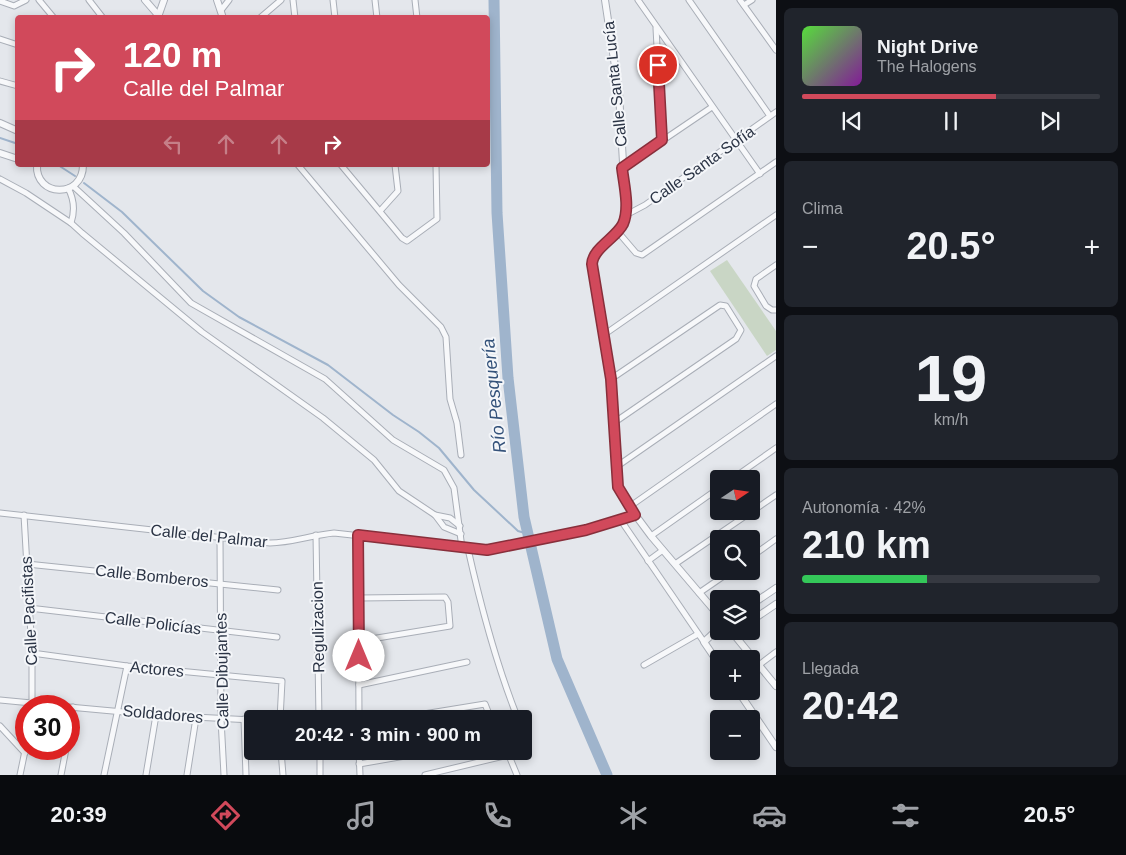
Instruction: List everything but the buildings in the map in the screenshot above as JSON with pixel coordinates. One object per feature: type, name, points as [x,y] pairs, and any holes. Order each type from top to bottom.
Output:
[{"type":"street","points":[[0,1],[14,6],[26,0]]},
{"type":"street","points":[[39,0],[52,15]]},
{"type":"street","points":[[89,0],[101,15]]},
{"type":"street","points":[[145,0],[157,15]]},
{"type":"street","points":[[158,15],[164,0]]},
{"type":"street","points":[[217,0],[223,15]]},
{"type":"street","points":[[222,9],[229,0]]},
{"type":"street","points":[[264,15],[281,0]]},
{"type":"street","points":[[293,0],[295,15]]},
{"type":"street","points":[[333,0],[335,15]]},
{"type":"street","points":[[375,0],[377,15]]},
{"type":"street","points":[[415,0],[417,15]]},
{"type":"street","name":"Calle Santa Lucía","points":[[605,0],[619,93],[626,215]]},
{"type":"street","points":[[638,0],[760,174]]},
{"type":"street","points":[[689,0],[770,116]]},
{"type":"street","points":[[740,0],[776,50]]},
{"type":"street","points":[[744,5],[752,0]]},
{"type":"street","points":[[656,27],[662,140]]},
{"type":"street","points":[[0,39],[15,44]]},
{"type":"street","points":[[0,81],[15,85]]},
{"type":"street","points":[[622,168],[712,107]]},
{"type":"street","name":"Calle Santa Sofía","points":[[626,215],[645,205],[776,112]]},
{"type":"street","points":[[0,123],[15,130]]},
{"type":"street","points":[[0,153],[15,158]]},
{"type":"street","points":[[618,232],[636,253],[639,255],[645,253],[776,162]]},
{"type":"street","points":[[35,167],[46,186],[60,190],[70,187],[81,176],[83,167]]},
{"type":"street","points":[[300,167],[399,285],[441,328],[446,337],[450,399],[457,422],[460,455]]},
{"type":"street","points":[[343,167],[402,238],[407,241],[437,219],[436,167]]},
{"type":"street","points":[[380,211],[398,191],[395,167]]},
{"type":"street","points":[[0,179],[26,193],[71,223],[202,332],[308,407],[354,443],[374,460],[399,491],[435,516],[444,527],[461,534]]},
{"type":"street","points":[[70,187],[74,215],[71,223]]},
{"type":"street","points":[[70,187],[120,229],[191,302],[325,379],[393,440],[444,470],[454,488],[465,549],[502,678],[514,710]]},
{"type":"street","points":[[626,215],[618,232],[592,260],[611,379],[618,487],[629,507],[651,536],[710,606]]},
{"type":"street","points":[[605,334],[776,215]]},
{"type":"street","points":[[776,265],[754,282],[756,290],[769,309],[776,310]]},
{"type":"street","points":[[611,379],[716,307],[723,305],[741,330],[736,339],[615,422]]},
{"type":"street","points":[[616,467],[776,356]]},
{"type":"street","points":[[629,507],[775,404]]},
{"type":"street","points":[[745,470],[776,448]]},
{"type":"street","points":[[651,536],[710,494]]},
{"type":"street","points":[[675,564],[776,495]]},
{"type":"street","name":"Calle del Palmar","points":[[0,512],[282,543],[316,535],[358,535],[465,549],[506,548],[586,530],[635,515]]},
{"type":"street","name":"Calle Pacifistas","points":[[24,515],[32,653],[32,695]]},
{"type":"street","points":[[435,516],[450,518],[460,526]]},
{"type":"street","points":[[620,520],[710,651]]},
{"type":"street","name":"Regulizacion","points":[[316,535],[319,710]]},
{"type":"street","points":[[358,535],[359,710]]},
{"type":"street","name":"Calle Dibujantes","points":[[220,537],[221,719],[224,775]]},
{"type":"street","points":[[760,551],[776,540]]},
{"type":"street","points":[[648,561],[663,550]]},
{"type":"street","name":"Calle Bomberos","points":[[27,564],[278,590]]},
{"type":"street","points":[[699,593],[718,580]]},
{"type":"street","points":[[760,599],[776,588]]},
{"type":"street","points":[[359,598],[445,597],[448,602],[450,626],[359,641]]},
{"type":"street","points":[[760,615],[776,604]]},
{"type":"street","name":"Calle Policías","points":[[29,608],[277,637]]},
{"type":"street","points":[[644,665],[698,634]]},
{"type":"street","points":[[704,642],[710,636]]},
{"type":"street","points":[[760,664],[776,652]]},
{"type":"street","name":"Actores","points":[[32,653],[127,666],[282,681],[280,710]]},
{"type":"street","points":[[359,685],[467,662]]},
{"type":"street","points":[[104,775],[127,666]]},
{"type":"street","points":[[760,667],[776,686]]},
{"type":"street","points":[[0,700],[15,702]]},
{"type":"street","points":[[744,700],[776,747]]},
{"type":"street","points":[[448,710],[485,704],[488,710]]},
{"type":"street","name":"Soldadores","points":[[80,708],[196,718],[244,719]]},
{"type":"street","points":[[146,775],[156,715]]},
{"type":"street","points":[[187,775],[196,718]]},
{"type":"street","points":[[0,726],[15,742]]},
{"type":"street","points":[[20,775],[23,760]]},
{"type":"street","points":[[61,775],[64,760]]},
{"type":"street","points":[[245,760],[246,775]]},
{"type":"street","points":[[282,760],[283,775]]},
{"type":"street","points":[[320,760],[320,775]]},
{"type":"street","points":[[359,760],[360,775]]},
{"type":"street","points":[[359,764],[382,760]]},
{"type":"street","points":[[425,775],[481,760]]},
{"type":"street","points":[[510,760],[517,775]]},
{"type":"green space","points":[[727,260],[776,331],[776,350],[767,356],[710,271]]},
{"type":"waterway","name":"Río Pesquería","points":[[494,0],[497,213],[508,378],[524,517],[557,659],[607,775]]},
{"type":"waterway","points":[[0,138],[15,143]]},
{"type":"waterway","points":[[61,167],[75,176]]},
{"type":"waterway","points":[[84,183],[122,212],[203,291],[239,317],[328,365],[393,415],[419,432],[439,448],[474,490],[518,531],[528,534]]},
{"type":"route","points":[[359,656],[358,535],[487,550],[506,548],[586,530],[635,515],[620,494],[618,487],[611,379],[592,260],[618,232],[626,215],[622,168],[662,140],[658,65]]}]
